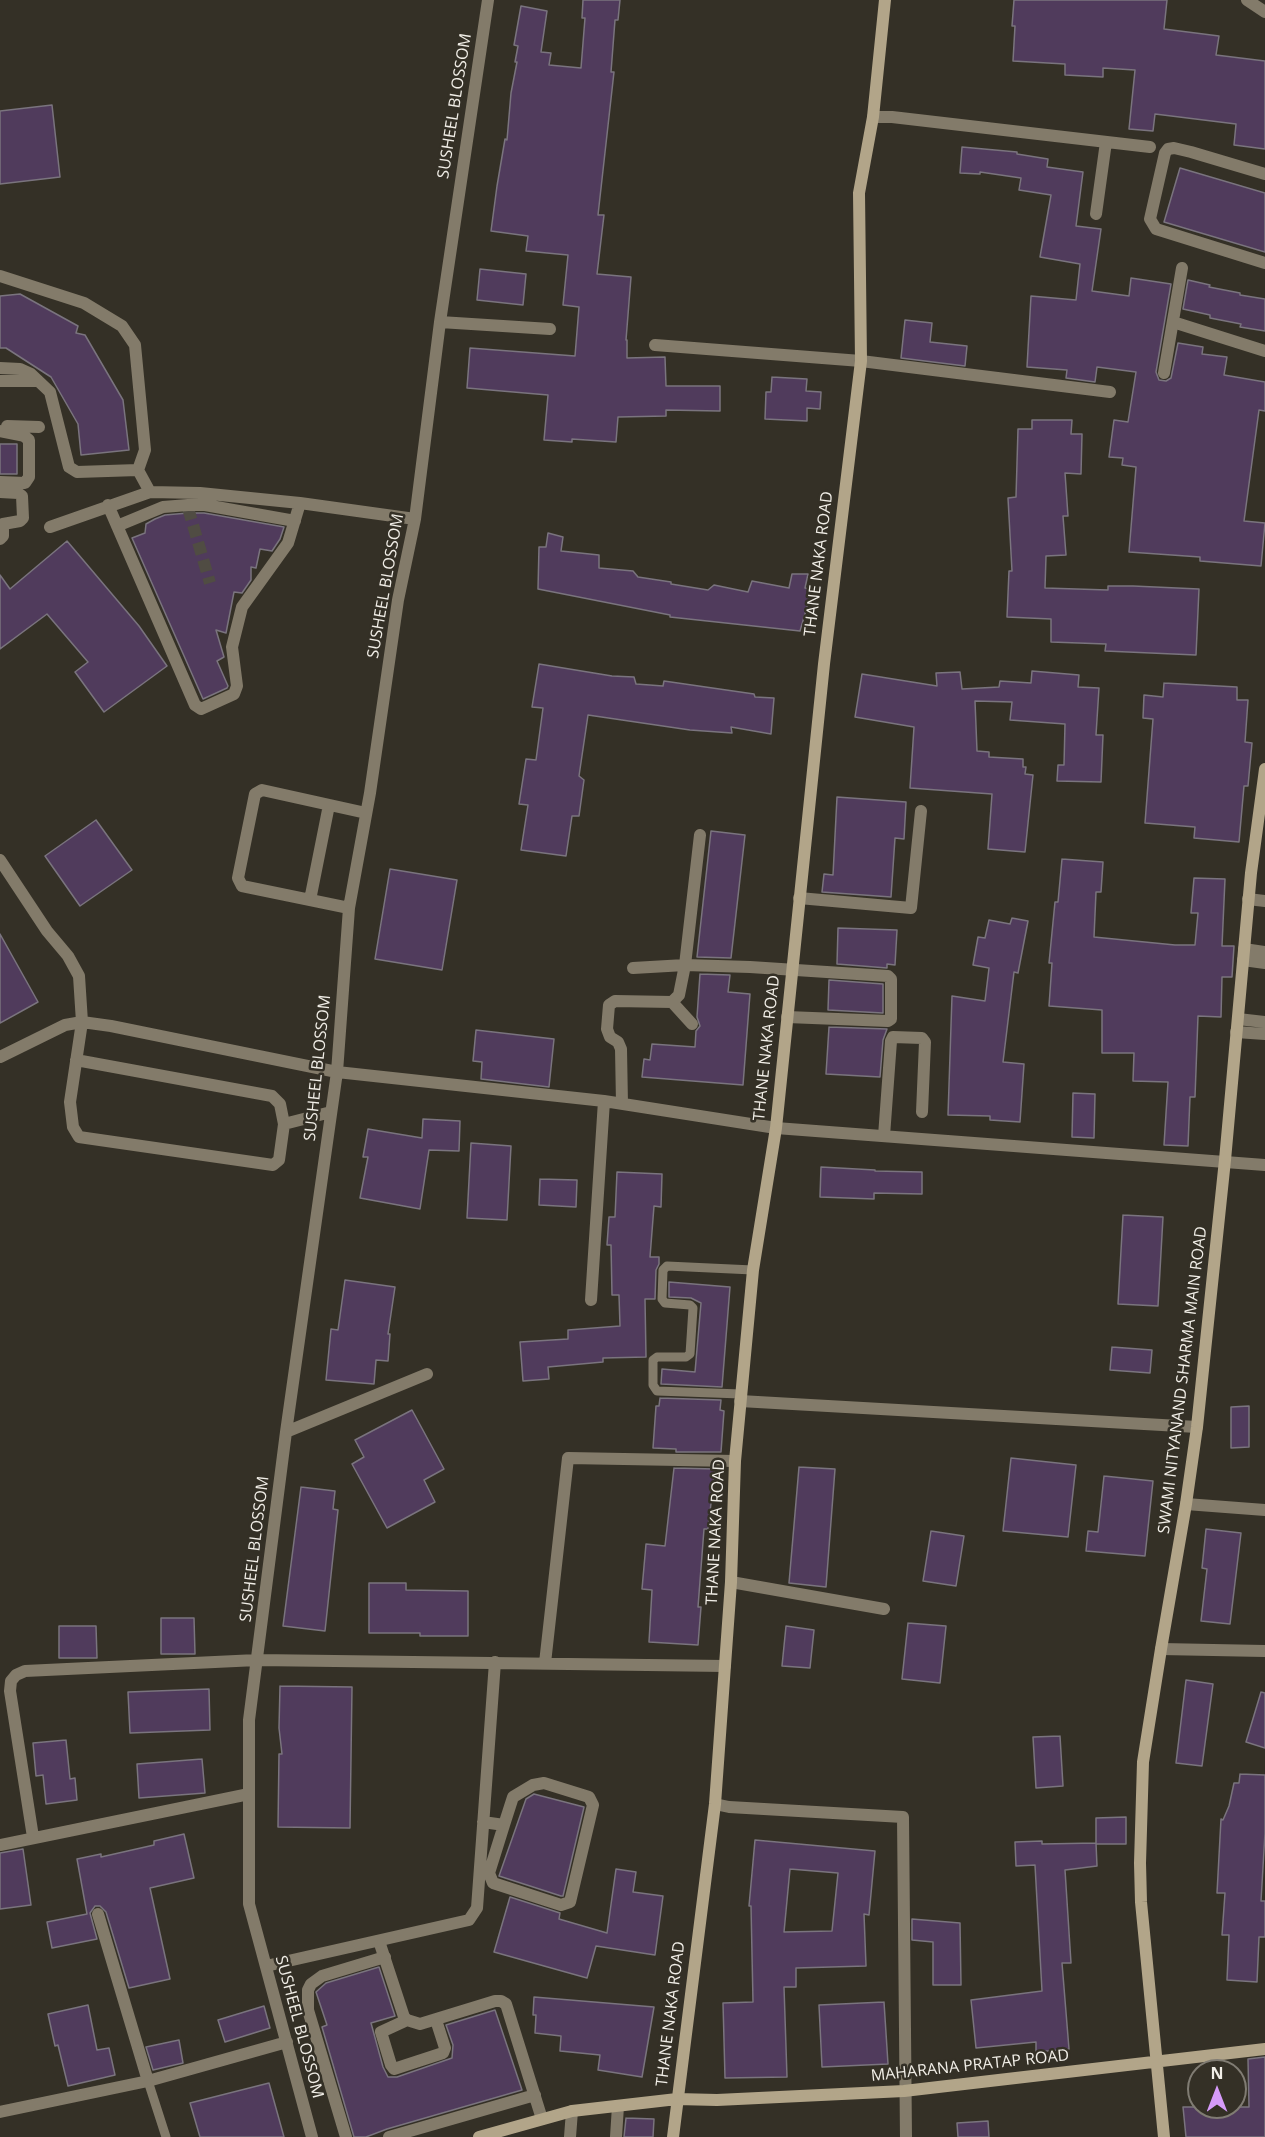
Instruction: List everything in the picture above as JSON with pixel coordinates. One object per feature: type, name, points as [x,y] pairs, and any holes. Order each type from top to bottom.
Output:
[{"type":"main road","name":"THANE NAKA ROAD","points":[[673,2137],[715,1803],[731,1582],[735,1461],[753,1270],[776,1128],[824,664],[861,361],[859,194],[873,117],[885,0]]},
{"type":"main road","name":"SWAMI NITYANAND SHARMA MAIN ROAD","points":[[1164,2137],[1141,1902],[1143,1762],[1197,1427],[1225,1160],[1248,899],[1265,769]]},
{"type":"main road","name":"MAHARANA PRATAP ROAD","points":[[479,2137],[572,2111],[677,2099],[717,2100],[904,2091],[1265,2049]]},
{"type":"street","name":"SUSHEEL BLOSSOM","points":[[312,2137],[249,1904],[249,1720],[286,1432],[337,1072],[349,908],[366,813],[398,600],[414,519],[440,322],[488,0]]},
{"type":"street","points":[[1247,0],[1265,12]]},
{"type":"street","points":[[873,117],[892,117],[1150,147]]},
{"type":"street","points":[[1096,214],[1106,141]]},
{"type":"street","points":[[1265,174],[1191,152],[1168,149],[1165,153],[1150,219],[1156,229],[1265,263]]},
{"type":"street","points":[[1164,373],[1182,268]]},
{"type":"street","points":[[0,276],[84,303],[122,326],[135,345],[145,450],[138,470],[150,492]]},
{"type":"street","points":[[440,322],[550,329]]},
{"type":"street","points":[[1173,322],[1265,351]]},
{"type":"street","points":[[655,345],[861,361],[1110,392]]},
{"type":"street","points":[[0,368],[20,369],[31,374],[50,392],[69,467],[77,472],[138,470]]},
{"type":"street","points":[[0,381],[38,381]]},
{"type":"street","points":[[0,426],[39,428]]},
{"type":"street","points":[[0,431],[24,436],[29,440],[28,477],[25,483],[0,482]]},
{"type":"street","points":[[0,492],[18,493],[22,496],[23,518],[20,521],[3,524],[3,536],[0,539]]},
{"type":"street","points":[[50,527],[150,492],[200,493],[300,503],[414,519]]},
{"type":"street","points":[[108,505],[195,705],[201,709],[234,694],[237,686],[232,647],[242,607],[288,543],[300,503]]},
{"type":"street","points":[[117,526],[163,507],[205,505],[295,521]]},
{"type":"street","points":[[349,908],[242,885],[238,878],[255,794],[262,790],[366,813]]},
{"type":"street","points":[[310,900],[329,805]]},
{"type":"street","points":[[799,897],[911,908],[921,811]]},
{"type":"street","points":[[672,1002],[678,995],[685,965],[700,835]]},
{"type":"street","points":[[0,860],[47,931],[68,956],[79,976],[82,1022],[76,1059],[70,1102],[73,1127],[79,1137],[273,1165],[279,1160],[284,1124],[280,1104],[272,1096],[76,1059]]},
{"type":"street","points":[[1248,899],[1265,901]]},
{"type":"street","points":[[1243,954],[1265,952]]},
{"type":"street","points":[[1243,954],[1265,963]]},
{"type":"street","points":[[633,968],[685,965],[750,967],[888,976],[891,979],[891,1019],[888,1021],[787,1017]]},
{"type":"street","points":[[622,1104],[621,1049],[618,1042],[610,1037],[607,1029],[609,1005],[615,1001],[672,1002],[692,1024]]},
{"type":"street","points":[[0,1057],[65,1025],[82,1022],[337,1072],[604,1101],[776,1128],[1225,1160],[1265,1165]]},
{"type":"street","points":[[1237,1025],[1265,1022]]},
{"type":"street","points":[[1237,1025],[1265,1035]]},
{"type":"street","points":[[884,1136],[893,1037],[922,1038],[925,1042],[921,1112]]},
{"type":"street","points":[[591,1300],[604,1101]]},
{"type":"street","points":[[284,1124],[331,1112]]},
{"type":"street","points":[[286,1432],[428,1374]]},
{"type":"street","points":[[741,1398],[1197,1427]]},
{"type":"street","points":[[544,1663],[568,1458],[735,1461]]},
{"type":"street","points":[[1186,1504],[1265,1510]]},
{"type":"street","points":[[731,1582],[884,1609]]},
{"type":"street","points":[[1161,1649],[1265,1651]]},
{"type":"street","points":[[33,1837],[10,1690],[11,1682],[16,1675],[25,1671],[257,1660],[724,1666]]},
{"type":"street","points":[[266,1966],[470,1920],[477,1908],[495,1662]]},
{"type":"street","points":[[544,1783],[589,1797],[593,1805],[570,1902],[561,1905],[493,1883],[489,1873],[504,1825],[513,1797],[533,1785],[544,1783]]},
{"type":"street","points":[[0,1845],[249,1794]]},
{"type":"street","points":[[715,1803],[729,1807],[903,1817],[906,2137]]},
{"type":"street","points":[[483,1822],[504,1825]]},
{"type":"street","points":[[98,1914],[148,2081]]},
{"type":"street","points":[[379,1941],[404,2017],[407,2020],[420,2024],[495,2001],[506,2004],[542,2119]]},
{"type":"street","points":[[346,2137],[308,2010],[308,1989],[322,1976],[385,1957]]},
{"type":"street","points":[[407,2020],[381,2032],[394,2069],[443,2054],[445,2048],[436,2020]]},
{"type":"street","points":[[0,2112],[148,2081],[287,2042]]},
{"type":"street","points":[[389,2137],[535,2095]]},
{"type":"street","points":[[616,2137],[618,2106]]},
{"type":"street","points":[[570,2137],[572,2111]]},
{"type":"lane","points":[[741,1398],[657,1391],[652,1385],[653,1360],[657,1357],[690,1354],[693,1308],[690,1305],[665,1303],[662,1299],[663,1270],[667,1266],[753,1270]]},
{"type":"lane","points":[[148,2081],[166,2137]]},
{"type":"building","points":[[583,0],[620,0],[618,20],[615,20],[611,72],[614,72],[598,215],[604,215],[597,274],[631,277],[626,340],[627,358],[665,357],[666,386],[720,386],[720,411],[666,410],[666,416],[618,417],[616,442],[544,440],[548,395],[467,388],[470,348],[575,356],[579,307],[563,305],[568,255],[526,251],[528,236],[491,231],[505,139],[507,140],[511,93],[517,62],[515,62],[518,46],[514,45],[521,6],[547,11],[541,52],[551,53],[549,65],[581,68],[585,18],[582,18]]},
{"type":"building","points":[[1014,0],[1167,0],[1164,29],[1219,36],[1216,55],[1265,61],[1265,149],[1234,145],[1236,124],[1155,114],[1153,131],[1129,129],[1135,70],[1103,68],[1103,77],[1065,75],[1065,64],[1013,61]]},
{"type":"building","points":[[52,105],[60,177],[0,184],[0,111]]},
{"type":"building","points":[[962,147],[1017,152],[1017,154],[1048,159],[1047,167],[1083,172],[1076,226],[1101,229],[1092,291],[1129,296],[1131,278],[1171,284],[1156,372],[1159,380],[1166,381],[1171,378],[1178,343],[1203,347],[1202,354],[1227,357],[1224,375],[1265,382],[1265,411],[1259,410],[1244,521],[1265,523],[1261,566],[1200,561],[1200,557],[1129,552],[1136,467],[1122,465],[1123,458],[1109,457],[1114,420],[1128,422],[1136,372],[1097,367],[1095,382],[1066,378],[1067,370],[1027,367],[1031,296],[1076,300],[1080,264],[1040,257],[1051,195],[1019,190],[1021,178],[980,172],[980,174],[960,173]]},
{"type":"building","points":[[1180,168],[1265,193],[1265,252],[1164,222]]},
{"type":"building","points":[[480,269],[526,274],[523,305],[477,300]]},
{"type":"building","points":[[1188,280],[1240,293],[1240,295],[1265,299],[1265,331],[1240,327],[1241,324],[1210,318],[1210,315],[1183,309]]},
{"type":"building","points":[[20,294],[78,326],[76,333],[85,335],[123,400],[129,450],[81,455],[78,424],[51,377],[6,348],[0,348],[0,296]]},
{"type":"building","points":[[905,320],[932,323],[930,342],[967,346],[965,366],[901,358]]},
{"type":"building","points":[[772,377],[807,379],[806,391],[821,392],[820,409],[807,408],[807,421],[765,419],[766,392],[771,392]]},
{"type":"building","points":[[1032,420],[1072,420],[1071,434],[1082,434],[1081,474],[1065,473],[1068,516],[1063,516],[1066,555],[1046,556],[1045,588],[1108,590],[1108,586],[1133,586],[1199,589],[1196,655],[1105,651],[1106,644],[1051,642],[1051,619],[1007,617],[1009,571],[1012,571],[1008,498],[1016,497],[1018,429],[1032,429]]},
{"type":"building","points":[[0,444],[17,444],[17,474],[0,474]]},
{"type":"building","points":[[204,513],[284,527],[272,551],[260,549],[256,568],[251,567],[251,580],[242,593],[234,592],[226,633],[216,630],[224,657],[217,661],[228,686],[203,699],[132,538],[145,533],[146,524],[155,519],[165,515]]},
{"type":"building","points":[[548,533],[563,537],[561,551],[599,555],[599,568],[633,571],[638,577],[708,590],[714,585],[748,592],[752,581],[789,588],[792,574],[808,574],[805,588],[812,590],[800,631],[670,617],[670,615],[538,589],[539,547],[546,547]]},
{"type":"building","points":[[67,541],[139,626],[167,666],[104,712],[75,672],[88,662],[47,614],[0,649],[0,575],[10,589]]},
{"type":"building","points":[[539,664],[612,676],[634,677],[636,684],[663,686],[664,681],[754,694],[755,697],[774,698],[771,734],[731,727],[732,733],[690,730],[588,715],[579,776],[584,780],[579,816],[572,816],[566,856],[521,850],[528,805],[519,804],[526,759],[536,760],[543,708],[532,707]]},
{"type":"building","points":[[1032,671],[1079,675],[1078,687],[1099,688],[1096,735],[1103,735],[1101,782],[1057,781],[1058,765],[1064,765],[1065,724],[1010,720],[1012,702],[975,701],[977,751],[989,752],[989,757],[1023,759],[1023,767],[1026,767],[1025,774],[1033,775],[1025,852],[988,849],[992,794],[910,788],[914,727],[855,717],[862,674],[937,686],[936,673],[960,672],[962,689],[999,687],[1000,681],[1031,683]]},
{"type":"building","points":[[1164,683],[1237,687],[1237,700],[1248,700],[1245,742],[1252,743],[1248,786],[1244,786],[1239,842],[1194,838],[1195,827],[1145,823],[1153,719],[1143,718],[1144,695],[1163,697]]},
{"type":"building","points":[[837,797],[906,802],[904,839],[895,838],[891,897],[822,892],[824,874],[833,875]]},
{"type":"building","points":[[96,820],[132,870],[80,906],[45,856]]},
{"type":"building","points":[[711,831],[745,835],[731,958],[697,957]]},
{"type":"building","points":[[1062,859],[1103,862],[1101,892],[1096,892],[1094,937],[1195,945],[1198,913],[1191,913],[1194,878],[1225,879],[1222,946],[1234,946],[1232,977],[1222,977],[1221,1017],[1198,1016],[1195,1097],[1190,1097],[1188,1146],[1164,1145],[1168,1082],[1133,1081],[1134,1053],[1102,1053],[1102,1010],[1049,1006],[1052,963],[1049,963]]},
{"type":"building","points":[[390,869],[457,880],[442,970],[375,959]]},
{"type":"building","points":[[1012,918],[1028,921],[1018,973],[1014,972],[1003,1062],[1024,1064],[1020,1122],[990,1120],[990,1116],[948,1115],[952,996],[985,1001],[989,968],[973,965],[978,937],[985,938],[989,920],[1010,924]]},
{"type":"building","points":[[838,928],[897,930],[895,965],[887,964],[887,968],[837,964]]},
{"type":"building","points":[[0,934],[38,1002],[0,1023]]},
{"type":"building","points":[[700,974],[730,975],[728,992],[750,994],[743,1085],[642,1077],[644,1059],[650,1060],[652,1044],[695,1047],[696,1031],[700,1026],[697,1017]]},
{"type":"building","points":[[829,980],[883,984],[883,1013],[828,1010]]},
{"type":"building","points":[[829,1027],[887,1029],[883,1040],[880,1077],[826,1074]]},
{"type":"building","points":[[476,1030],[554,1039],[549,1087],[481,1079],[482,1062],[473,1061]]},
{"type":"building","points":[[1073,1093],[1095,1094],[1094,1138],[1072,1137]]},
{"type":"building","points":[[423,1119],[460,1121],[459,1151],[429,1150],[420,1209],[360,1198],[368,1157],[363,1157],[368,1129],[422,1138]]},
{"type":"building","points":[[471,1143],[511,1146],[507,1220],[467,1218]]},
{"type":"building","points":[[821,1167],[922,1172],[922,1194],[874,1193],[874,1199],[820,1197]]},
{"type":"building","points":[[617,1172],[662,1174],[661,1207],[654,1206],[650,1257],[659,1257],[655,1299],[645,1299],[646,1357],[603,1358],[603,1362],[548,1367],[549,1379],[523,1381],[520,1342],[568,1339],[568,1330],[620,1326],[619,1295],[612,1295],[611,1245],[607,1245],[609,1217],[615,1217]]},
{"type":"building","points":[[540,1179],[577,1180],[576,1207],[539,1205]]},
{"type":"building","points":[[1123,1215],[1163,1217],[1158,1306],[1118,1304]]},
{"type":"building","points":[[345,1280],[395,1287],[388,1334],[390,1334],[388,1361],[376,1360],[374,1384],[326,1380],[331,1329],[338,1330]]},
{"type":"building","points":[[669,1282],[730,1287],[722,1387],[661,1384],[662,1369],[695,1372],[701,1303],[691,1298],[669,1297]]},
{"type":"building","points":[[1112,1347],[1152,1350],[1150,1373],[1110,1370]]},
{"type":"building","points":[[660,1398],[721,1400],[720,1410],[724,1411],[721,1452],[676,1452],[676,1449],[653,1448],[656,1406],[659,1406]]},
{"type":"building","points":[[1249,1406],[1249,1447],[1231,1448],[1231,1407]]},
{"type":"building","points":[[412,1410],[444,1469],[424,1480],[435,1502],[387,1528],[352,1464],[364,1457],[355,1440]]},
{"type":"building","points":[[1011,1458],[1076,1465],[1068,1537],[1003,1531]]},
{"type":"building","points":[[799,1467],[835,1469],[826,1587],[789,1583]]},
{"type":"building","points":[[674,1468],[715,1469],[708,1529],[704,1529],[698,1607],[701,1607],[698,1645],[649,1642],[652,1590],[642,1589],[646,1544],[665,1546]]},
{"type":"building","points":[[1104,1476],[1153,1481],[1145,1556],[1086,1551],[1088,1531],[1098,1532]]},
{"type":"building","points":[[301,1487],[335,1491],[333,1509],[338,1510],[325,1631],[283,1626]]},
{"type":"building","points":[[1206,1529],[1241,1533],[1230,1624],[1201,1621],[1207,1569],[1202,1568]]},
{"type":"building","points":[[931,1531],[964,1536],[956,1586],[923,1581]]},
{"type":"building","points":[[369,1583],[406,1583],[406,1590],[468,1591],[468,1636],[369,1633]]},
{"type":"building","points":[[161,1618],[194,1618],[195,1654],[161,1654]]},
{"type":"building","points":[[908,1623],[946,1626],[940,1683],[902,1679]]},
{"type":"building","points":[[59,1626],[96,1626],[97,1658],[59,1658]]},
{"type":"building","points":[[786,1626],[814,1630],[810,1668],[782,1666]]},
{"type":"building","points":[[1186,1680],[1213,1684],[1202,1766],[1176,1763]]},
{"type":"building","points":[[280,1686],[352,1687],[350,1828],[278,1827],[279,1754],[282,1754],[279,1728]]},
{"type":"building","points":[[209,1689],[210,1730],[130,1733],[128,1692]]},
{"type":"building","points":[[1261,1692],[1265,1693],[1265,1748],[1246,1742]]},
{"type":"building","points":[[1060,1736],[1063,1786],[1036,1788],[1033,1737]]},
{"type":"building","points":[[66,1740],[70,1779],[75,1778],[77,1800],[46,1804],[43,1775],[36,1776],[33,1743]]},
{"type":"building","points":[[202,1759],[205,1793],[139,1798],[137,1764]]},
{"type":"building","points":[[1240,1774],[1265,1775],[1265,1833],[1261,1901],[1265,1901],[1265,1937],[1259,1937],[1257,1982],[1227,1980],[1229,1935],[1222,1935],[1225,1893],[1217,1893],[1221,1819],[1223,1820],[1229,1806],[1234,1783],[1239,1783]]},
{"type":"building","points":[[534,1794],[584,1807],[563,1896],[499,1876],[526,1799]]},
{"type":"building","points":[[1126,1817],[1126,1844],[1096,1844],[1096,1818]]},
{"type":"building","points":[[184,1834],[194,1878],[150,1888],[170,1979],[129,1988],[106,1912],[100,1906],[95,1906],[90,1913],[97,1939],[52,1948],[47,1922],[87,1914],[77,1859],[101,1854],[101,1857],[154,1845],[154,1841]]},
{"type":"building","points":[[755,1840],[875,1851],[869,1915],[864,1914],[866,1966],[796,1968],[796,1987],[784,1987],[787,2077],[725,2078],[723,2003],[753,2002],[751,1906],[749,1906]],"holes":[[[790,1869],[838,1873],[832,1931],[784,1932]]]},
{"type":"building","points":[[1042,1841],[1042,1844],[1096,1843],[1097,1866],[1065,1870],[1071,1963],[1062,1963],[1069,2049],[1036,2052],[1036,2042],[976,2048],[971,2000],[1042,1991],[1035,1865],[1016,1866],[1015,1842]]},
{"type":"building","points":[[23,1849],[31,1905],[0,1909],[0,1853]]},
{"type":"building","points":[[616,1869],[636,1872],[633,1892],[663,1896],[655,1955],[596,1946],[587,1978],[494,1952],[510,1897],[560,1913],[559,1919],[607,1933]]},
{"type":"building","points":[[912,1919],[960,1923],[961,1985],[933,1985],[933,1942],[912,1940]]},
{"type":"building","points":[[379,1967],[395,2016],[371,2023],[388,2077],[397,2077],[452,2058],[453,2045],[446,2025],[495,2010],[522,2090],[366,2137],[354,2137],[322,2027],[327,2025],[316,1992],[326,1983]]},
{"type":"building","points":[[534,1997],[654,2007],[642,2077],[598,2070],[600,2055],[560,2051],[561,2036],[535,2033]]},
{"type":"building","points":[[884,2002],[888,2064],[822,2067],[819,2005]]},
{"type":"building","points":[[88,2005],[97,2050],[109,2048],[115,2075],[68,2086],[58,2045],[55,2046],[48,2014]]},
{"type":"building","points":[[264,2006],[270,2028],[225,2042],[218,2020]]},
{"type":"building","points":[[179,2040],[183,2063],[153,2070],[146,2047]]},
{"type":"building","points":[[1265,2057],[1265,2137],[1186,2137],[1183,2107],[1187,2107],[1187,2119],[1247,2119],[1248,2059]]},
{"type":"building","points":[[269,2083],[284,2137],[200,2137],[190,2103]]},
{"type":"building","points":[[626,2118],[654,2119],[653,2137],[624,2137]]},
{"type":"building","points":[[988,2121],[989,2137],[958,2137],[957,2123]]},
{"type":"tunnel","points":[[188,508],[210,583]]}]
